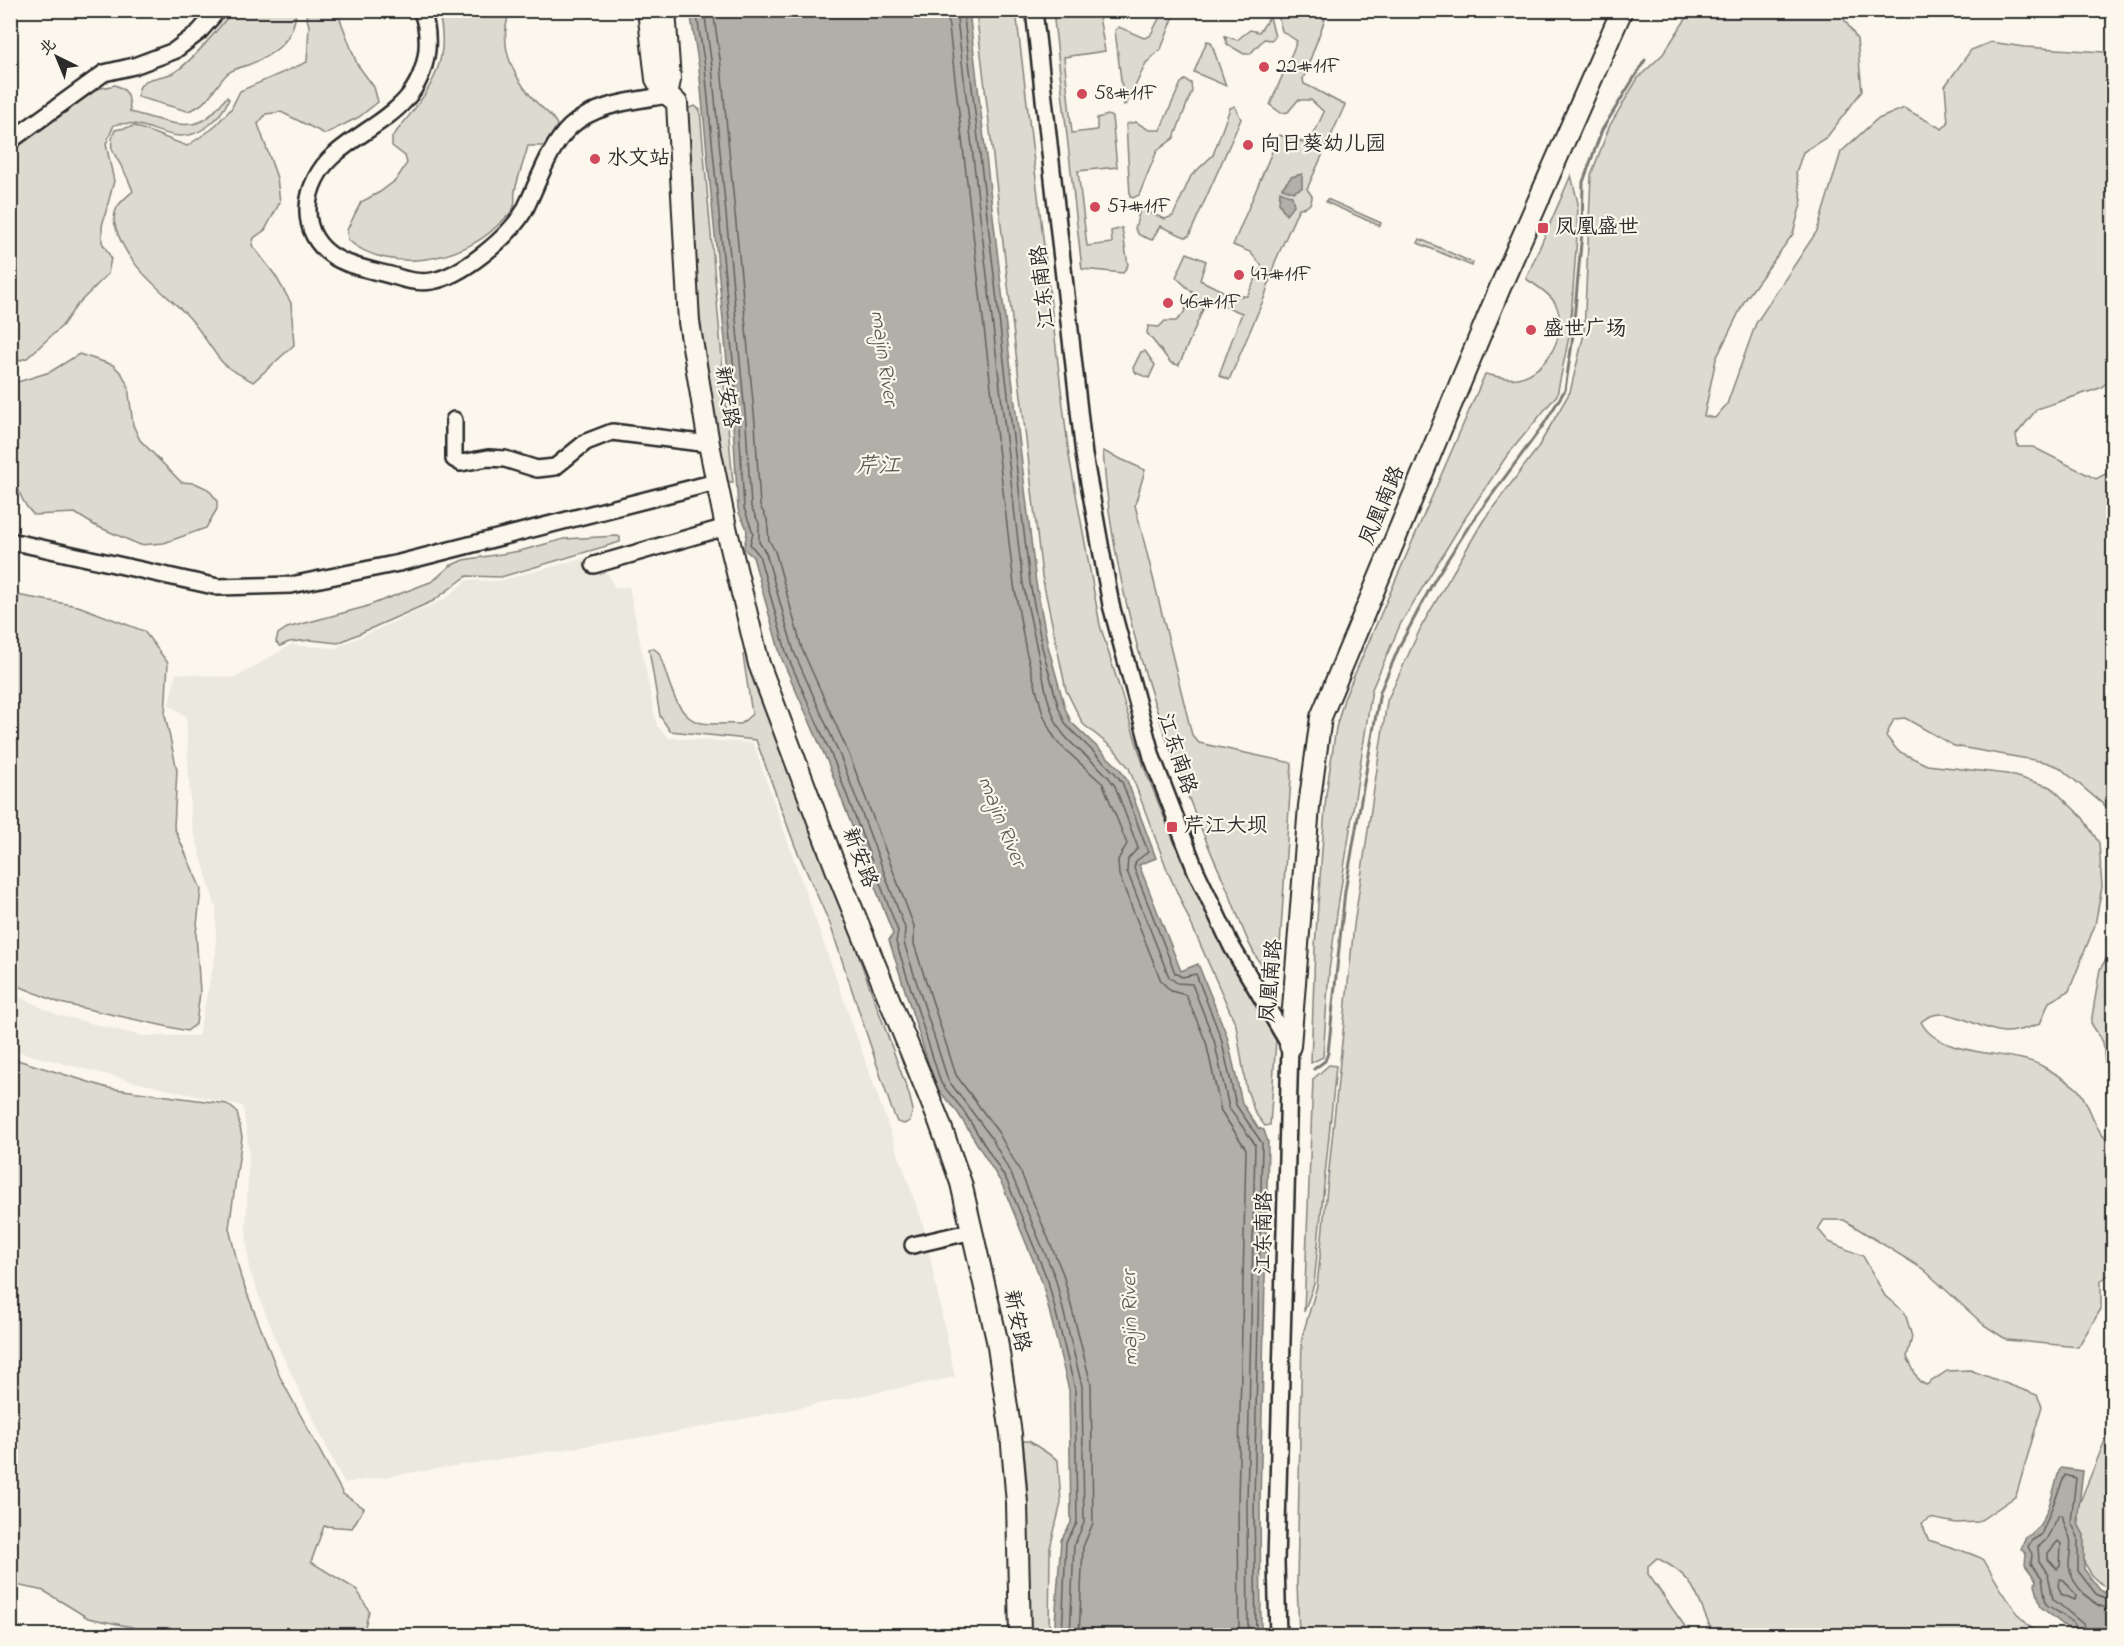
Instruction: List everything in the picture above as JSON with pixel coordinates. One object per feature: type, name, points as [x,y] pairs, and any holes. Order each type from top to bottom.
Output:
[{"type":"main road","name":"新安路","points":[[648,10],[656,79],[676,103],[689,322],[709,444],[726,527],[759,664],[838,874],[939,1122],[961,1183],[973,1231],[996,1340],[1011,1434],[1017,1503],[1020,1635]]},
{"type":"main road","name":"新安路","points":[[665,10],[670,80],[667,95]]},
{"type":"main road","name":"凤凰南路","points":[[1290,1046],[1309,807],[1321,717],[1499,290],[1539,205],[1622,10]]},
{"type":"street","points":[[10,141],[104,73],[134,66],[174,51],[199,33],[218,10]]},
{"type":"street","points":[[422,10],[428,40],[426,59],[416,87],[396,111],[336,153],[322,167],[312,183],[307,214],[310,228],[321,246],[337,259],[413,282],[448,277],[487,252],[523,213],[557,144],[569,129],[604,107],[667,95]]},
{"type":"street","name":"江东南路","points":[[1034,10],[1084,455],[1111,605],[1152,757],[1196,871],[1232,947],[1290,1046],[1276,1562],[1278,1635]]},
{"type":"street","points":[[454,420],[452,452],[454,459],[461,463],[488,458],[505,459],[537,469],[555,467],[586,442],[612,432],[709,444]]},
{"type":"street","points":[[10,541],[218,587],[291,585],[399,563],[716,482]]},
{"type":"street","points":[[594,565],[726,527]]},
{"type":"street","points":[[913,1245],[973,1231]]},
{"type":"shaded area","points":[[232,11],[296,11],[291,31],[281,46],[266,57],[229,72],[205,101],[194,109],[187,111],[138,97],[141,85],[145,82],[180,69],[196,54]]},
{"type":"shaded area","points":[[305,11],[337,11],[357,64],[374,87],[378,102],[359,117],[325,134],[281,112],[266,114],[258,124],[277,178],[280,202],[265,230],[254,238],[252,245],[275,275],[291,303],[294,345],[253,382],[222,362],[191,319],[154,285],[127,252],[114,219],[118,205],[133,191],[114,154],[112,141],[115,130],[135,126],[187,146],[212,129],[231,109],[240,91],[307,62],[309,26]]},
{"type":"shaded area","points":[[438,11],[510,11],[505,37],[510,61],[521,84],[557,125],[546,146],[528,146],[516,185],[513,209],[482,238],[465,248],[445,255],[424,259],[383,258],[364,251],[348,240],[347,230],[361,202],[396,180],[407,163],[405,156],[392,146],[392,137],[425,94],[439,64],[442,31]]},
{"type":"shaded area","points":[[976,11],[1016,11],[1069,456],[1100,625],[1144,767],[1181,859],[1232,965],[1276,1040],[1270,1125],[1265,1126],[1255,1113],[1246,1087],[1236,1025],[1168,872],[1129,768],[1115,750],[1083,724],[1066,690],[1042,576]]},
{"type":"shaded area","points":[[1053,11],[1059,11],[1060,18],[1086,15],[1086,11],[1098,11],[1105,51],[1064,57],[1072,133],[1097,130],[1097,118],[1108,115],[1112,117],[1117,167],[1078,171],[1087,246],[1112,243],[1111,231],[1122,228],[1128,265],[1123,273],[1082,269]]},
{"type":"shaded area","points":[[1163,11],[1176,11],[1161,49],[1146,63],[1127,104],[1124,105],[1115,30],[1119,27],[1144,38],[1150,36]]},
{"type":"shaded area","points":[[1277,11],[1285,11],[1301,19],[1311,11],[1328,11],[1303,79],[1304,84],[1345,105],[1307,189],[1312,196],[1311,201],[1307,206],[1299,208],[1275,262],[1265,296],[1229,380],[1219,375],[1242,313],[1207,300],[1179,365],[1171,363],[1147,333],[1148,326],[1159,327],[1165,321],[1176,321],[1183,314],[1193,293],[1176,277],[1187,253],[1206,261],[1200,280],[1233,296],[1247,296],[1262,266],[1250,252],[1233,245],[1279,135],[1309,144],[1324,112],[1311,100],[1298,100],[1288,112],[1281,113],[1270,105],[1297,41],[1282,31]]},
{"type":"shaded area","points":[[1691,11],[1839,11],[1857,39],[1862,91],[1827,137],[1803,152],[1796,173],[1802,200],[1793,234],[1745,300],[1716,359],[1704,416],[1715,418],[1727,404],[1756,323],[1817,231],[1841,152],[1876,120],[1904,108],[1942,129],[1948,123],[1945,86],[1971,50],[1991,42],[2024,47],[2104,52],[2113,56],[2113,378],[2100,388],[2037,409],[2016,435],[2018,447],[2033,447],[2096,479],[2113,470],[2113,817],[2112,812],[2059,767],[2045,762],[1954,746],[1905,718],[1894,719],[1886,736],[1898,751],[1927,765],[2007,774],[2051,787],[2083,818],[2099,843],[2102,887],[2095,925],[2069,991],[2049,1002],[2040,1024],[2017,1031],[2004,1032],[1950,1015],[1930,1016],[1921,1022],[1930,1034],[1943,1042],[1959,1048],[2012,1057],[2042,1066],[2057,1074],[2080,1092],[2098,1128],[2113,1145],[2113,1271],[2101,1281],[2101,1309],[2078,1347],[2007,1340],[1984,1325],[1923,1269],[1844,1220],[1824,1220],[1818,1229],[1829,1242],[1863,1256],[1885,1296],[1905,1313],[1912,1337],[1907,1357],[1919,1381],[1926,1385],[1947,1371],[1970,1370],[2037,1395],[2042,1406],[2016,1496],[1978,1522],[1956,1523],[1930,1518],[1922,1523],[1928,1540],[1984,1560],[2017,1612],[2033,1630],[2041,1635],[1714,1635],[1689,1582],[1682,1574],[1657,1558],[1648,1566],[1648,1574],[1691,1635],[1299,1635],[1297,1583],[1302,1337],[1317,1286],[1354,925],[1387,701],[1422,625],[1483,521],[1537,449],[1570,392],[1584,334],[1591,175],[1610,125],[1638,78],[1663,54]]},
{"type":"shaded area","points":[[1270,17],[1275,37],[1271,40],[1264,39],[1250,54],[1244,54],[1227,44],[1225,36],[1237,40],[1250,30],[1259,32]]},
{"type":"shaded area","points":[[1207,41],[1211,42],[1226,86],[1194,72]]},
{"type":"shaded area","points":[[1185,80],[1191,83],[1192,91],[1174,138],[1157,151],[1139,195],[1133,198],[1130,196],[1126,124],[1136,122],[1149,130],[1160,130],[1181,83]]},
{"type":"shaded area","points":[[115,85],[128,95],[130,112],[165,122],[192,124],[200,122],[227,97],[229,99],[216,119],[193,134],[171,135],[138,125],[126,123],[114,125],[106,144],[114,181],[102,226],[102,242],[111,258],[108,274],[77,305],[62,326],[27,358],[11,363],[11,152],[97,89]]},
{"type":"shaded area","points":[[695,106],[700,110],[733,483],[725,480],[694,310],[686,109]]},
{"type":"shaded area","points":[[1235,106],[1241,119],[1189,236],[1185,237],[1160,226],[1152,240],[1139,235],[1135,229],[1140,209],[1165,219],[1173,216],[1191,176],[1213,155],[1230,108]]},
{"type":"shaded area","points":[[1571,175],[1578,203],[1577,235],[1570,332],[1557,395],[1506,457],[1462,523],[1401,623],[1372,689],[1329,971],[1323,1057],[1311,1063],[1315,947],[1326,795],[1336,728],[1344,699],[1485,374],[1502,378],[1518,378],[1529,374],[1539,368],[1553,349],[1560,326],[1555,303],[1546,293],[1526,279]]},
{"type":"shaded area","points":[[1327,199],[1381,223],[1380,226],[1326,202]]},
{"type":"shaded area","points":[[1420,239],[1473,263],[1472,266],[1418,243]]},
{"type":"shaded area","points":[[1145,351],[1155,365],[1149,378],[1136,373],[1133,368],[1141,352]]},
{"type":"shaded area","points":[[79,354],[113,365],[122,374],[128,386],[133,425],[140,440],[181,482],[195,483],[208,489],[217,500],[217,509],[206,528],[164,543],[140,545],[94,525],[75,513],[34,515],[25,503],[18,489],[11,453],[11,384],[50,372]]},
{"type":"shaded area","points":[[1103,451],[1145,470],[1135,505],[1192,735],[1199,743],[1292,763],[1279,960],[1271,969],[1265,969],[1259,962],[1244,932],[1184,785],[1146,676],[1118,564]]},
{"type":"shaded area","points":[[620,537],[620,542],[501,577],[467,576],[433,601],[338,643],[311,640],[289,642],[280,646],[276,642],[278,634],[287,628],[365,607],[433,581],[450,566],[463,560],[520,551],[564,539]]},
{"type":"shaded area","points":[[589,557],[593,571],[608,574],[615,588],[629,587],[657,726],[669,738],[753,743],[923,1224],[955,1377],[676,1432],[344,1483],[278,1346],[249,1269],[246,1228],[249,1152],[243,1106],[143,1084],[11,1050],[11,993],[58,1015],[142,1036],[198,1036],[216,952],[216,909],[191,822],[186,716],[169,705],[176,673],[235,678],[290,645],[335,648],[445,599],[467,580],[498,581]]},
{"type":"shaded area","points":[[11,594],[78,606],[144,631],[168,663],[165,715],[177,770],[174,827],[201,889],[196,934],[200,992],[196,1024],[187,1031],[60,1003],[11,983]]},
{"type":"shaded area","points":[[653,648],[659,653],[678,705],[692,720],[712,724],[741,724],[752,714],[743,655],[746,653],[825,853],[860,960],[909,1094],[913,1110],[910,1121],[904,1124],[897,1122],[892,1110],[830,924],[795,846],[756,740],[670,731],[660,716],[649,649]]},
{"type":"shaded area","points":[[2113,948],[2113,1071],[2105,1064],[2103,1042],[2091,1023],[2100,969]]},
{"type":"shaded area","points":[[11,1058],[108,1088],[227,1104],[237,1112],[242,1137],[229,1228],[241,1278],[280,1377],[343,1494],[364,1508],[352,1528],[324,1526],[311,1562],[357,1590],[369,1611],[363,1635],[150,1635],[132,1627],[88,1618],[44,1591],[11,1584]]},
{"type":"shaded area","points":[[1329,1065],[1336,1066],[1314,1284],[1304,1312],[1313,1079]]},
{"type":"shaded area","points":[[2113,1421],[2113,1595],[2091,1574],[2084,1562],[2077,1509]]},
{"type":"shaded area","points":[[1023,1441],[1029,1441],[1058,1460],[1061,1503],[1050,1548],[1049,1635],[1031,1635],[1027,1484]]},
{"type":"water","name":"芹江","points":[[690,11],[969,11],[1036,583],[1048,646],[1071,722],[1120,769],[1127,780],[1156,858],[1139,865],[1181,971],[1198,964],[1227,1036],[1242,1103],[1258,1128],[1264,1130],[1268,1142],[1260,1503],[1261,1635],[1057,1635],[1055,1623],[1061,1540],[1071,1523],[1069,1390],[1042,1282],[1002,1184],[958,1113],[936,1087],[889,940],[893,934],[828,763],[781,657],[753,557],[744,549],[747,530],[738,508],[733,425],[699,68]]},
{"type":"water","points":[[1302,174],[1302,188],[1293,192],[1282,188],[1291,177]]},
{"type":"water","points":[[1280,191],[1292,196],[1294,205],[1286,215],[1279,203]]},
{"type":"water","points":[[2060,1468],[2083,1471],[2077,1522],[2084,1535],[2084,1569],[2100,1590],[2113,1597],[2113,1635],[2076,1635],[2041,1607],[2035,1585],[2036,1580],[2025,1565],[2026,1554],[2021,1549],[2026,1537],[2040,1525],[2045,1516]]},
{"type":"waterway","points":[[1314,1069],[1325,1061],[1328,1053],[1345,891],[1380,692],[1400,645],[1435,579],[1469,526],[1544,424],[1565,390],[1572,343],[1582,232],[1583,182],[1602,130],[1645,60]]},
{"type":"place","name":"22#11F","points":[[1264,67]]},
{"type":"place","name":"58#11F","points":[[1082,94]]},
{"type":"place","name":"向日葵幼儿园","points":[[1248,145]]},
{"type":"place","name":"水文站","points":[[595,159]]},
{"type":"place","name":"57#11F","points":[[1095,207]]},
{"type":"place","name":"凤凰盛世","points":[[1543,228]]},
{"type":"place","name":"47#11F","points":[[1239,275]]},
{"type":"place","name":"46#11F","points":[[1168,303]]},
{"type":"place","name":"盛世广场","points":[[1531,330]]},
{"type":"place","name":"芹江大坝","points":[[1172,827]]},
{"type":"water label","name":"majin River","points":[[883,358]]},
{"type":"water label","name":"majin River","points":[[1001,822]]},
{"type":"water label","name":"majin River","points":[[1131,1318]]}]
